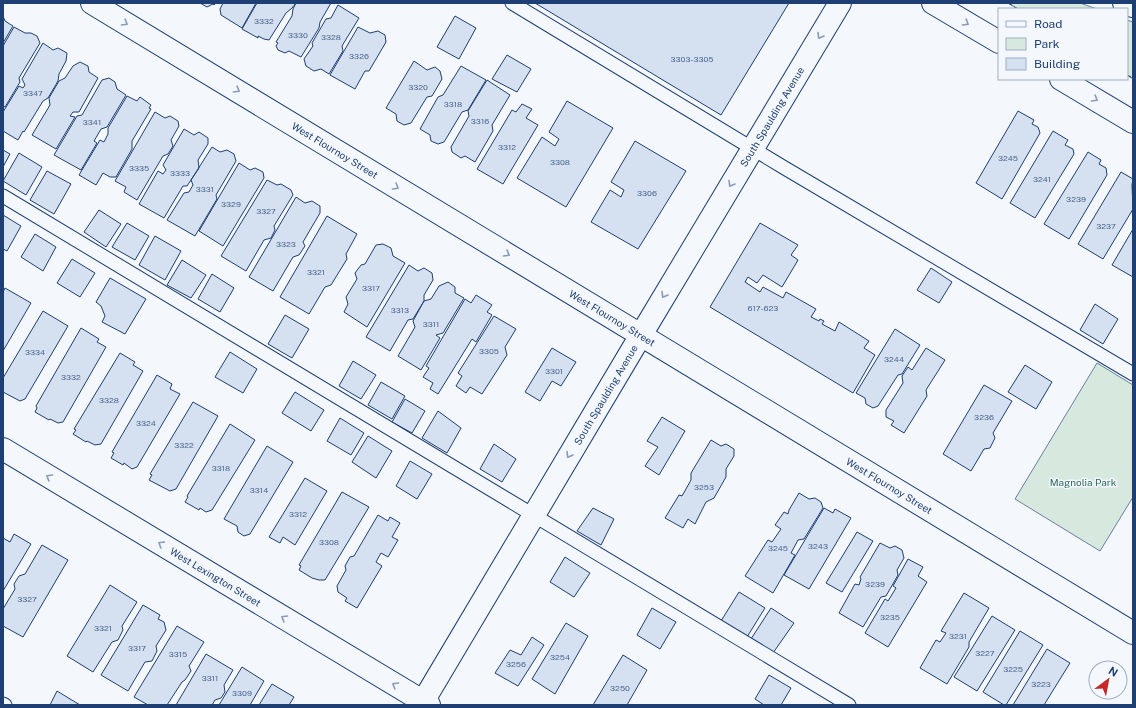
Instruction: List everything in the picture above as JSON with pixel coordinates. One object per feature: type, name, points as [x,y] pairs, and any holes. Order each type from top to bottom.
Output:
[{"type":"main road","name":"West Flournoy Street","points":[[92,3],[1133,633]]},
{"type":"main road","name":"South Spaulding Avenue","points":[[424,704],[640,335],[840,3]]},
{"type":"main road","points":[[933,3],[998,41]]},
{"type":"main road","points":[[1124,3],[1133,6]]},
{"type":"main road","points":[[1063,80],[1133,122]]},
{"type":"main road","name":"West Lexington Street","points":[[3,449],[424,704]]},
{"type":"lane","points":[[512,3],[753,149],[1133,374]]},
{"type":"lane","points":[[3,196],[849,705]]},
{"type":"green space","points":[[1008,3],[1080,3],[1094,8],[1016,8]]},
{"type":"green space","points":[[1128,20],[1133,22],[1133,79],[1128,76]]},
{"type":"green space","name":"Magnolia Park","points":[[1097,363],[1133,385],[1133,497],[1100,551],[1015,499]]},
{"type":"building","points":[[200,3],[216,3],[207,7]]},
{"type":"building","points":[[223,3],[256,3],[242,28],[221,15],[220,9]]},
{"type":"building","points":[[257,3],[296,3],[286,13],[269,40],[258,36],[258,38],[242,29]]},
{"type":"building","points":[[296,3],[331,3],[320,22],[319,28],[301,57],[289,51],[285,53],[278,50],[276,46],[278,43],[276,42],[292,16]]},
{"type":"building","points":[[535,3],[789,3],[721,115]]},
{"type":"building","points":[[338,5],[359,18],[342,46],[343,51],[329,74],[321,69],[314,71],[306,66],[304,59],[313,46],[312,43],[326,19],[331,18]]},
{"type":"building","points":[[3,16],[5,21],[13,26],[3,43]]},
{"type":"building","points":[[455,16],[476,28],[459,59],[437,47]]},
{"type":"building","points":[[14,27],[25,33],[31,33],[37,36],[40,43],[19,78],[20,82],[5,107],[3,106],[3,46]]},
{"type":"building","points":[[358,27],[370,33],[378,31],[385,35],[386,42],[369,71],[365,71],[355,89],[330,75]]},
{"type":"building","points":[[43,43],[53,50],[58,48],[67,53],[66,61],[59,74],[58,81],[48,98],[43,101],[18,140],[3,131],[3,112],[19,86],[23,88],[25,85],[22,79]]},
{"type":"building","points":[[507,55],[531,69],[517,92],[492,79]]},
{"type":"building","points":[[414,61],[427,70],[435,67],[440,71],[442,79],[432,96],[427,97],[411,123],[404,125],[397,121],[396,114],[386,108]]},
{"type":"building","points":[[80,62],[88,66],[89,72],[98,78],[79,112],[73,112],[70,116],[75,117],[56,149],[32,135],[50,105],[49,98],[59,81],[65,78],[73,66]]},
{"type":"building","points":[[461,66],[486,80],[468,110],[462,112],[444,142],[438,144],[431,141],[430,135],[420,129],[438,97],[443,95]]},
{"type":"building","points":[[109,78],[115,82],[117,89],[126,95],[107,127],[101,129],[94,141],[97,143],[81,170],[54,155],[77,116],[82,115],[102,80]]},
{"type":"building","points":[[487,80],[510,95],[492,125],[493,131],[475,162],[465,156],[461,158],[452,152],[451,147],[469,116],[468,111]]},
{"type":"building","points":[[127,96],[137,101],[140,97],[151,105],[149,108],[151,109],[132,141],[132,149],[116,177],[110,177],[103,173],[96,185],[79,175],[100,140],[104,142],[108,134],[108,128]]},
{"type":"building","points":[[567,101],[613,128],[566,207],[517,178],[542,137],[555,146],[559,139],[549,132]]},
{"type":"building","points":[[522,104],[532,109],[526,118],[538,125],[503,184],[477,169],[512,110],[516,112]]},
{"type":"building","points":[[1018,111],[1034,120],[1032,124],[1038,127],[1040,133],[1002,199],[976,183]]},
{"type":"building","points":[[155,112],[165,118],[170,116],[178,121],[179,126],[171,140],[173,146],[168,154],[163,156],[137,200],[124,192],[126,187],[115,181]]},
{"type":"building","points":[[184,129],[194,135],[199,132],[208,138],[208,144],[198,160],[199,168],[187,186],[183,186],[164,218],[139,204],[158,171],[163,174],[166,170],[163,165]]},
{"type":"building","points":[[1053,131],[1068,140],[1065,145],[1073,149],[1074,154],[1035,218],[1010,203]]},
{"type":"building","points":[[635,141],[686,171],[638,249],[591,222],[610,190],[621,197],[624,190],[611,182]]},
{"type":"building","points":[[212,147],[220,152],[227,150],[234,154],[236,161],[216,195],[217,199],[195,236],[167,220],[184,193],[189,192],[193,185],[191,180]]},
{"type":"building","points":[[3,150],[10,154],[3,167]]},
{"type":"building","points":[[1088,152],[1101,160],[1099,164],[1106,168],[1107,175],[1069,239],[1044,224]]},
{"type":"building","points":[[19,153],[42,167],[26,195],[3,181]]},
{"type":"building","points":[[239,163],[250,170],[255,168],[263,172],[264,178],[223,246],[199,231]]},
{"type":"building","points":[[47,171],[71,184],[54,214],[30,200]]},
{"type":"building","points":[[1121,172],[1133,179],[1133,209],[1103,259],[1078,244]]},
{"type":"building","points":[[267,180],[277,185],[281,184],[291,190],[293,195],[274,226],[275,230],[271,238],[264,240],[246,271],[221,256]]},
{"type":"building","points":[[296,197],[305,203],[312,201],[320,206],[320,213],[303,242],[305,246],[299,255],[293,257],[273,291],[249,277]]},
{"type":"building","points":[[99,210],[121,224],[106,247],[84,232]]},
{"type":"building","points":[[3,215],[21,226],[7,251],[3,249]]},
{"type":"building","points":[[327,216],[357,234],[346,254],[347,259],[331,285],[325,287],[309,314],[280,297]]},
{"type":"building","points":[[127,223],[149,236],[135,260],[112,247]]},
{"type":"building","points":[[760,223],[798,245],[791,255],[798,260],[782,287],[763,275],[757,283],[748,277],[745,282],[760,292],[763,287],[783,298],[786,292],[816,309],[811,317],[819,321],[820,319],[824,321],[822,324],[835,331],[839,322],[869,341],[864,348],[875,355],[853,393],[710,307]]},
{"type":"building","points":[[1133,229],[1133,277],[1112,265]]},
{"type":"building","points":[[35,234],[56,247],[43,271],[21,257]]},
{"type":"building","points":[[155,236],[181,251],[165,280],[139,265]]},
{"type":"building","points":[[383,244],[391,248],[393,256],[405,263],[367,327],[344,312],[348,304],[346,297],[357,279],[355,273],[361,265],[365,264],[376,245]]},
{"type":"building","points":[[72,259],[95,273],[80,297],[57,283]]},
{"type":"building","points":[[182,260],[206,275],[191,298],[167,285]]},
{"type":"building","points":[[409,265],[418,271],[424,268],[432,273],[433,280],[424,295],[424,301],[413,319],[408,320],[390,351],[366,337]]},
{"type":"building","points":[[931,268],[952,282],[939,303],[917,290]]},
{"type":"building","points":[[212,274],[234,288],[220,312],[198,299]]},
{"type":"building","points":[[110,278],[146,299],[125,334],[102,322],[105,316],[101,306],[96,302]]},
{"type":"building","points":[[448,282],[455,287],[455,293],[464,298],[443,333],[436,335],[440,338],[421,370],[398,356],[415,327],[413,321],[424,301],[431,299],[439,286]]},
{"type":"building","points":[[5,288],[31,303],[3,351],[3,292]]},
{"type":"building","points":[[476,295],[492,305],[487,312],[492,315],[476,342],[472,339],[438,394],[430,389],[433,383],[423,377],[429,368],[426,366],[465,299],[471,303]]},
{"type":"building","points":[[1095,304],[1118,319],[1103,344],[1080,330]]},
{"type":"building","points":[[43,311],[68,326],[25,399],[20,401],[3,392],[3,378]]},
{"type":"building","points":[[285,315],[309,329],[292,358],[268,344]]},
{"type":"building","points":[[494,316],[516,329],[505,347],[507,355],[482,394],[470,387],[466,393],[456,386],[462,376],[458,373]]},
{"type":"building","points":[[81,328],[99,339],[97,342],[106,347],[63,422],[58,423],[35,412],[37,408],[36,406]]},
{"type":"building","points":[[895,329],[920,345],[902,374],[898,375],[878,406],[873,408],[866,404],[865,398],[856,393]]},
{"type":"building","points":[[552,348],[576,362],[561,386],[552,381],[540,401],[525,392]]},
{"type":"building","points":[[926,348],[945,360],[926,390],[927,396],[904,433],[891,425],[894,421],[886,417],[886,410],[903,383],[902,376],[908,367],[912,370]]},
{"type":"building","points":[[230,352],[257,369],[243,393],[215,377]]},
{"type":"building","points":[[120,353],[135,362],[133,365],[143,371],[101,444],[95,445],[87,441],[86,442],[73,434],[76,430],[74,429]]},
{"type":"building","points":[[353,361],[376,375],[361,399],[339,386]]},
{"type":"building","points":[[1025,365],[1052,382],[1036,409],[1008,392]]},
{"type":"building","points":[[157,375],[172,384],[170,389],[180,394],[137,467],[132,469],[124,463],[123,465],[111,458],[114,453],[112,452]]},
{"type":"building","points":[[381,382],[405,396],[392,419],[368,405]]},
{"type":"building","points":[[984,385],[1012,401],[993,433],[995,438],[990,448],[984,449],[971,471],[943,454]]},
{"type":"building","points":[[295,392],[324,410],[311,431],[282,413]]},
{"type":"building","points":[[405,399],[425,411],[412,433],[392,422]]},
{"type":"building","points":[[193,402],[218,416],[176,489],[170,491],[149,480],[152,475],[150,474]]},
{"type":"building","points":[[438,411],[461,428],[447,453],[422,438]]},
{"type":"building","points":[[662,417],[685,431],[659,475],[645,466],[658,447],[647,441]]},
{"type":"building","points":[[340,418],[364,433],[351,455],[327,441]]},
{"type":"building","points":[[230,424],[255,440],[212,510],[206,512],[200,508],[199,510],[185,502],[188,497],[187,496]]},
{"type":"building","points":[[368,436],[392,451],[376,478],[352,462]]},
{"type":"building","points":[[711,440],[721,446],[726,444],[734,449],[734,456],[726,469],[726,477],[714,498],[706,502],[695,524],[688,519],[683,528],[665,518],[679,495],[682,496],[691,480],[691,473]]},
{"type":"building","points":[[494,444],[516,459],[502,482],[480,469]]},
{"type":"building","points":[[267,446],[293,462],[250,534],[244,536],[238,532],[237,526],[224,519]]},
{"type":"building","points":[[410,461],[432,474],[417,499],[396,486]]},
{"type":"building","points":[[305,478],[327,491],[295,545],[283,537],[280,543],[269,537]]},
{"type":"building","points":[[342,492],[369,507],[325,580],[312,578],[299,570],[301,566],[299,565]]},
{"type":"building","points":[[799,493],[809,499],[815,498],[821,502],[823,508],[804,539],[798,540],[791,553],[795,555],[773,593],[745,576],[768,540],[772,542],[781,529],[775,525],[784,512],[788,514]]},
{"type":"building","points":[[593,508],[614,519],[601,545],[577,531]]},
{"type":"building","points":[[824,508],[833,513],[835,509],[851,518],[809,589],[784,575]]},
{"type":"building","points":[[378,515],[388,521],[390,517],[400,523],[392,537],[398,540],[388,557],[381,553],[376,562],[382,566],[357,608],[345,601],[347,598],[338,592],[337,586],[346,570],[345,566],[350,557],[354,556]]},
{"type":"building","points":[[857,532],[873,541],[842,592],[826,583]]},
{"type":"building","points":[[14,534],[31,544],[3,591],[3,538],[10,542]]},
{"type":"building","points":[[880,543],[890,548],[895,546],[902,550],[904,558],[897,570],[898,575],[886,596],[881,597],[863,627],[839,613],[855,584],[859,585],[861,579],[860,577]]},
{"type":"building","points":[[42,545],[68,560],[23,637],[3,626],[3,609],[15,589],[14,584],[19,576],[25,574]]},
{"type":"building","points":[[565,557],[590,573],[574,597],[550,582]]},
{"type":"building","points":[[908,559],[923,567],[918,576],[927,582],[888,647],[865,633],[885,599],[888,601],[896,588],[893,586]]},
{"type":"building","points":[[110,585],[137,602],[122,626],[123,630],[118,640],[112,642],[93,672],[67,656]]},
{"type":"building","points":[[739,592],[765,608],[747,637],[721,621]]},
{"type":"building","points":[[964,593],[989,608],[969,642],[969,647],[947,684],[920,668],[936,640],[940,642],[946,633],[941,631]]},
{"type":"building","points":[[143,605],[160,615],[158,619],[164,622],[166,630],[156,646],[157,651],[152,661],[145,662],[128,691],[101,675]]},
{"type":"building","points":[[652,608],[676,622],[660,649],[637,635]]},
{"type":"building","points":[[771,608],[794,623],[773,653],[751,639]]},
{"type":"building","points":[[992,616],[1015,630],[977,691],[954,677]]},
{"type":"building","points":[[566,623],[588,636],[555,694],[532,679]]},
{"type":"building","points":[[177,626],[204,642],[189,666],[191,671],[167,705],[148,705],[134,697]]},
{"type":"building","points":[[1020,631],[1043,645],[1006,705],[1004,705],[983,692]]},
{"type":"building","points":[[532,637],[544,645],[518,686],[495,673],[510,650],[521,655]]},
{"type":"building","points":[[1047,649],[1070,663],[1044,705],[1013,705]]},
{"type":"building","points":[[206,654],[233,670],[224,685],[225,692],[221,698],[215,700],[212,705],[176,705]]},
{"type":"building","points":[[623,655],[647,670],[627,705],[593,705]]},
{"type":"building","points":[[242,667],[264,681],[250,705],[219,705]]},
{"type":"building","points":[[769,675],[791,688],[781,705],[764,705],[755,699]]},
{"type":"building","points":[[272,684],[294,697],[289,705],[259,705]]},
{"type":"building","points":[[57,691],[80,705],[50,705]]},
{"type":"fence","points":[[1008,3],[1016,8]]},
{"type":"fence","points":[[1128,76],[1133,78]]}]
